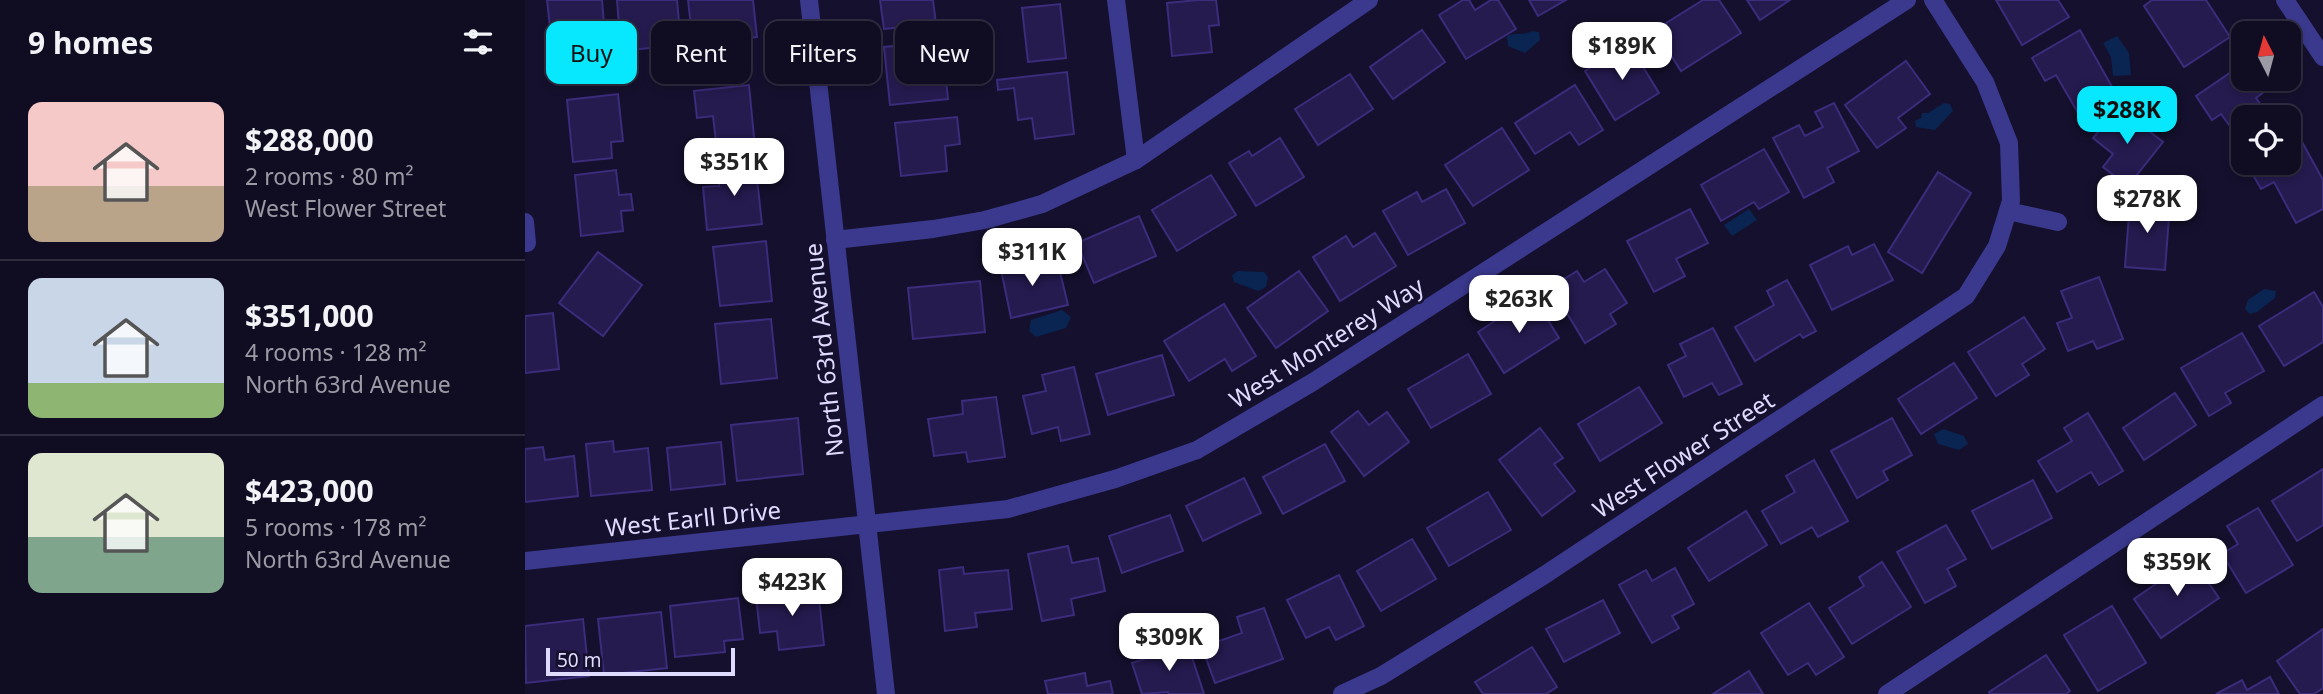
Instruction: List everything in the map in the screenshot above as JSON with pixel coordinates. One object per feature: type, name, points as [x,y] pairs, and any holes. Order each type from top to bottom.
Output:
[{"type":"street","name":"North 63rd Avenue","points":[[809,0],[886,694]]},
{"type":"street","points":[[1116,0],[1136,160]]},
{"type":"street","points":[[835,240],[933,229],[997,217],[1042,204],[1136,160],[1369,0]]},
{"type":"street","name":"West Monterey Way","points":[[867,524],[1008,509],[1115,480],[1197,450],[1313,382],[1907,0]]},
{"type":"street","name":"West Flower Street","points":[[1342,694],[1381,676],[1543,576],[1966,296],[1997,246],[2011,201],[2009,143],[1985,82],[1933,0]]},
{"type":"street","points":[[2285,0],[2321,52]]},
{"type":"street","points":[[2008,211],[2058,222]]},
{"type":"street","points":[[525,222],[526,243]]},
{"type":"street","points":[[1887,694],[2323,405]]},
{"type":"street","name":"West Earll Drive","points":[[525,561],[867,524]]},
{"type":"water","points":[[1539,32],[1540,40],[1525,53],[1508,46],[1507,36]]},
{"type":"water","points":[[2117,36],[2129,53],[2131,75],[2113,76],[2111,57],[2103,43]]},
{"type":"water","points":[[1944,103],[1950,104],[1953,111],[1935,130],[1916,127],[1915,121],[1921,118],[1922,113],[1928,113]]},
{"type":"water","points":[[1749,209],[1757,220],[1732,236],[1724,225]]},
{"type":"water","points":[[1238,271],[1264,272],[1268,277],[1266,287],[1258,291],[1234,282],[1232,275]]},
{"type":"water","points":[[2264,289],[2276,291],[2275,298],[2250,314],[2245,309],[2248,300]]},
{"type":"water","points":[[1062,310],[1071,317],[1066,328],[1036,337],[1029,331],[1031,320]]},
{"type":"water","points":[[1943,429],[1964,436],[1968,444],[1959,450],[1938,444],[1934,434]]},
{"type":"building","points":[[547,0],[602,0],[604,21],[549,21]]},
{"type":"building","points":[[617,0],[677,0],[679,21],[651,21],[651,48],[637,49],[637,21],[619,21]]},
{"type":"building","points":[[688,0],[753,0],[757,37],[751,38],[751,21],[690,21]]},
{"type":"building","points":[[880,0],[933,0],[936,21],[895,21],[895,28],[884,29]]},
{"type":"building","points":[[1216,0],[1219,25],[1209,26],[1212,52],[1172,56],[1167,3]]},
{"type":"building","points":[[1463,0],[1469,0],[1475,10],[1491,0],[1498,0],[1516,29],[1466,59],[1439,15]]},
{"type":"building","points":[[1529,0],[1566,0],[1538,16]]},
{"type":"building","points":[[1703,0],[1719,0],[1741,33],[1681,71],[1655,30]]},
{"type":"building","points":[[1747,0],[1790,0],[1760,20]]},
{"type":"building","points":[[1996,0],[2058,0],[2069,17],[2022,45]]},
{"type":"building","points":[[2152,0],[2206,0],[2230,37],[2184,67],[2144,6]]},
{"type":"building","points":[[1060,4],[1066,58],[1028,62],[1022,8]]},
{"type":"building","points":[[1422,30],[1445,62],[1393,99],[1370,67]]},
{"type":"building","points":[[2080,30],[2115,92],[2078,113],[2056,75],[2045,81],[2032,58]]},
{"type":"building","points":[[1629,44],[1659,93],[1615,120],[1585,71]]},
{"type":"building","points":[[895,46],[895,84],[946,84],[948,99],[890,105],[884,47]]},
{"type":"building","points":[[1906,61],[1930,94],[1898,118],[1906,128],[1877,148],[1845,105]]},
{"type":"building","points":[[1067,72],[1074,134],[1035,139],[1032,118],[1018,120],[1014,88],[998,90],[997,80]]},
{"type":"building","points":[[2231,72],[2231,91],[2265,91],[2256,98],[2261,105],[2231,105],[2231,128],[2221,114],[2212,120],[2196,96]]},
{"type":"building","points":[[1350,74],[1373,109],[1318,145],[1295,109]]},
{"type":"building","points":[[749,85],[755,147],[717,151],[713,116],[697,118],[694,91]]},
{"type":"building","points":[[1575,85],[1603,130],[1579,145],[1570,132],[1535,154],[1515,123]]},
{"type":"building","points":[[618,94],[623,141],[611,142],[612,158],[573,162],[567,100]]},
{"type":"building","points":[[1834,103],[1859,151],[1827,168],[1834,182],[1804,198],[1773,138],[1799,125],[1805,136],[1823,127],[1815,112]]},
{"type":"building","points":[[2118,107],[2163,142],[2128,186],[2103,167],[2113,154],[2093,138]]},
{"type":"building","points":[[957,117],[960,144],[945,146],[947,171],[901,176],[895,123]]},
{"type":"building","points":[[1502,128],[1529,170],[1473,206],[1445,165]]},
{"type":"building","points":[[1280,138],[1304,177],[1256,206],[1229,163],[1249,151],[1252,156]]},
{"type":"building","points":[[2301,140],[2323,180],[2323,209],[2296,223],[2274,182],[2261,189],[2253,175],[2301,175]]},
{"type":"building","points":[[1764,149],[1789,192],[1759,209],[1754,202],[1721,221],[1701,185]]},
{"type":"building","points":[[755,161],[762,224],[707,230],[703,187],[719,186],[717,165]]},
{"type":"building","points":[[616,170],[619,195],[631,194],[633,210],[621,211],[623,231],[581,236],[575,175]]},
{"type":"building","points":[[1938,172],[1971,193],[1922,273],[1888,252]]},
{"type":"building","points":[[1211,175],[1236,215],[1177,251],[1152,210]]},
{"type":"building","points":[[1446,189],[1465,223],[1408,255],[1383,211],[1417,192],[1422,202]]},
{"type":"building","points":[[2130,201],[2170,204],[2165,270],[2125,267]]},
{"type":"building","points":[[1690,209],[1708,243],[1676,259],[1685,276],[1654,292],[1627,241]]},
{"type":"building","points":[[1139,216],[1156,256],[1094,283],[1077,243]]},
{"type":"building","points":[[1375,233],[1396,266],[1340,301],[1313,257],[1346,236],[1353,247]]},
{"type":"building","points":[[766,241],[772,301],[720,306],[713,247]]},
{"type":"building","points":[[1874,244],[1893,280],[1832,310],[1810,265],[1848,246],[1852,255]]},
{"type":"building","points":[[598,252],[642,285],[603,336],[559,303]]},
{"type":"building","points":[[1037,257],[1040,272],[1059,268],[1068,305],[1011,318],[1000,265]]},
{"type":"building","points":[[1605,269],[1627,303],[1610,314],[1616,324],[1585,343],[1551,287],[1577,271],[1584,282]]},
{"type":"building","points":[[1299,271],[1328,311],[1276,348],[1247,308]]},
{"type":"building","points":[[2099,277],[2123,339],[2097,349],[2093,341],[2068,351],[2057,323],[2072,318],[2061,291]]},
{"type":"building","points":[[1787,280],[1816,331],[1803,338],[1800,334],[1755,361],[1735,327],[1774,305],[1767,291]]},
{"type":"building","points":[[980,281],[985,332],[913,339],[908,288]]},
{"type":"building","points":[[2314,292],[2323,307],[2323,342],[2284,366],[2259,326]]},
{"type":"building","points":[[1533,296],[1559,338],[1504,373],[1478,332]]},
{"type":"building","points":[[1224,304],[1256,356],[1232,371],[1225,359],[1189,381],[1164,341]]},
{"type":"building","points":[[553,313],[559,369],[525,373],[525,316]]},
{"type":"building","points":[[2024,317],[2045,349],[2022,364],[2029,375],[1996,396],[1968,352]]},
{"type":"building","points":[[771,319],[777,378],[721,384],[715,324]]},
{"type":"building","points":[[1713,328],[1742,384],[1719,395],[1712,383],[1684,397],[1668,365],[1686,356],[1680,344]]},
{"type":"building","points":[[2242,333],[2264,371],[2225,393],[2231,403],[2209,416],[2181,368]]},
{"type":"building","points":[[1468,354],[1491,394],[1431,428],[1408,389]]},
{"type":"building","points":[[1162,355],[1174,395],[1108,415],[1096,374]]},
{"type":"building","points":[[1954,363],[1977,398],[1921,434],[1898,399]]},
{"type":"building","points":[[1074,367],[1090,434],[1061,441],[1058,427],[1032,434],[1023,396],[1046,391],[1042,375]]},
{"type":"building","points":[[1639,387],[1662,423],[1600,461],[1578,424]]},
{"type":"building","points":[[2175,393],[2196,425],[2144,460],[2123,428]]},
{"type":"building","points":[[996,397],[1005,457],[968,462],[966,452],[934,456],[928,419],[963,414],[962,401]]},
{"type":"building","points":[[1358,411],[1369,425],[1387,412],[1409,442],[1364,476],[1331,432]]},
{"type":"building","points":[[2088,413],[2123,471],[2099,485],[2091,472],[2057,492],[2038,461],[2072,441],[2064,428]]},
{"type":"building","points":[[798,418],[803,474],[737,481],[731,425]]},
{"type":"building","points":[[1892,418],[1912,455],[1883,471],[1888,480],[1857,498],[1831,451]]},
{"type":"building","points":[[1540,428],[1563,458],[1554,464],[1575,491],[1542,516],[1499,460]]},
{"type":"building","points":[[613,441],[614,452],[648,448],[652,490],[591,496],[586,444]]},
{"type":"building","points":[[721,442],[725,484],[671,490],[667,448]]},
{"type":"building","points":[[1325,444],[1345,481],[1283,514],[1263,477]]},
{"type":"building","points":[[543,447],[545,460],[574,456],[578,496],[525,502],[525,449]]},
{"type":"building","points":[[1814,460],[1848,521],[1818,537],[1812,527],[1781,544],[1762,511],[1795,492],[1786,476]]},
{"type":"building","points":[[2323,469],[2323,525],[2297,541],[2272,501]]},
{"type":"building","points":[[1244,478],[1261,513],[1203,541],[1186,506]]},
{"type":"building","points":[[2033,480],[2052,518],[1992,549],[1972,511]]},
{"type":"building","points":[[1488,492],[1511,530],[1449,566],[1427,528]]},
{"type":"building","points":[[2258,508],[2293,565],[2246,593],[2222,554],[2238,544],[2227,526]]},
{"type":"building","points":[[1746,511],[1767,545],[1709,581],[1688,548]]},
{"type":"building","points":[[1170,515],[1183,551],[1122,573],[1109,536]]},
{"type":"building","points":[[1946,525],[1966,559],[1947,569],[1956,586],[1925,603],[1897,552]]},
{"type":"building","points":[[1412,539],[1436,579],[1381,611],[1357,571]]},
{"type":"building","points":[[1068,546],[1072,563],[1098,558],[1105,591],[1071,599],[1074,615],[1042,621],[1028,554]]},
{"type":"building","points":[[2192,559],[2219,598],[2161,638],[2134,599]]},
{"type":"building","points":[[1882,562],[1911,607],[1852,644],[1829,608],[1864,586],[1859,577]]},
{"type":"building","points":[[963,567],[964,574],[1008,570],[1012,609],[975,613],[977,627],[945,631],[939,570]]},
{"type":"building","points":[[1675,568],[1694,604],[1672,616],[1679,628],[1652,643],[1619,585],[1646,570],[1652,581]]},
{"type":"building","points":[[1339,575],[1364,626],[1336,640],[1329,627],[1306,638],[1287,600]]},
{"type":"building","points":[[818,589],[824,645],[779,650],[777,631],[760,633],[756,596]]},
{"type":"building","points":[[738,598],[743,639],[724,641],[725,652],[675,657],[670,606]]},
{"type":"building","points":[[1603,600],[1620,633],[1564,662],[1546,629]]},
{"type":"building","points":[[1809,603],[1844,657],[1816,675],[1808,663],[1788,675],[1761,633]]},
{"type":"building","points":[[2112,606],[2146,663],[2098,691],[2064,635]]},
{"type":"building","points":[[1264,608],[1283,659],[1215,683],[1202,647],[1242,633],[1237,617]]},
{"type":"building","points":[[661,612],[667,668],[604,675],[598,619]]},
{"type":"building","points":[[583,619],[589,676],[526,683],[525,626]]},
{"type":"building","points":[[2323,629],[2323,688],[2314,694],[2300,694],[2277,661]]},
{"type":"building","points":[[1188,645],[1204,694],[1142,694],[1132,663]]},
{"type":"building","points":[[1532,647],[1557,687],[1546,694],[1483,694],[1475,682]]},
{"type":"building","points":[[2046,655],[2070,691],[2066,694],[1990,694],[1989,692]]},
{"type":"building","points":[[1749,671],[1763,694],[1713,694]]},
{"type":"building","points":[[1085,673],[1087,686],[1110,681],[1113,694],[1048,694],[1045,681]]},
{"type":"building","points":[[2270,677],[2279,694],[2216,694],[2242,680],[2247,690]]}]
